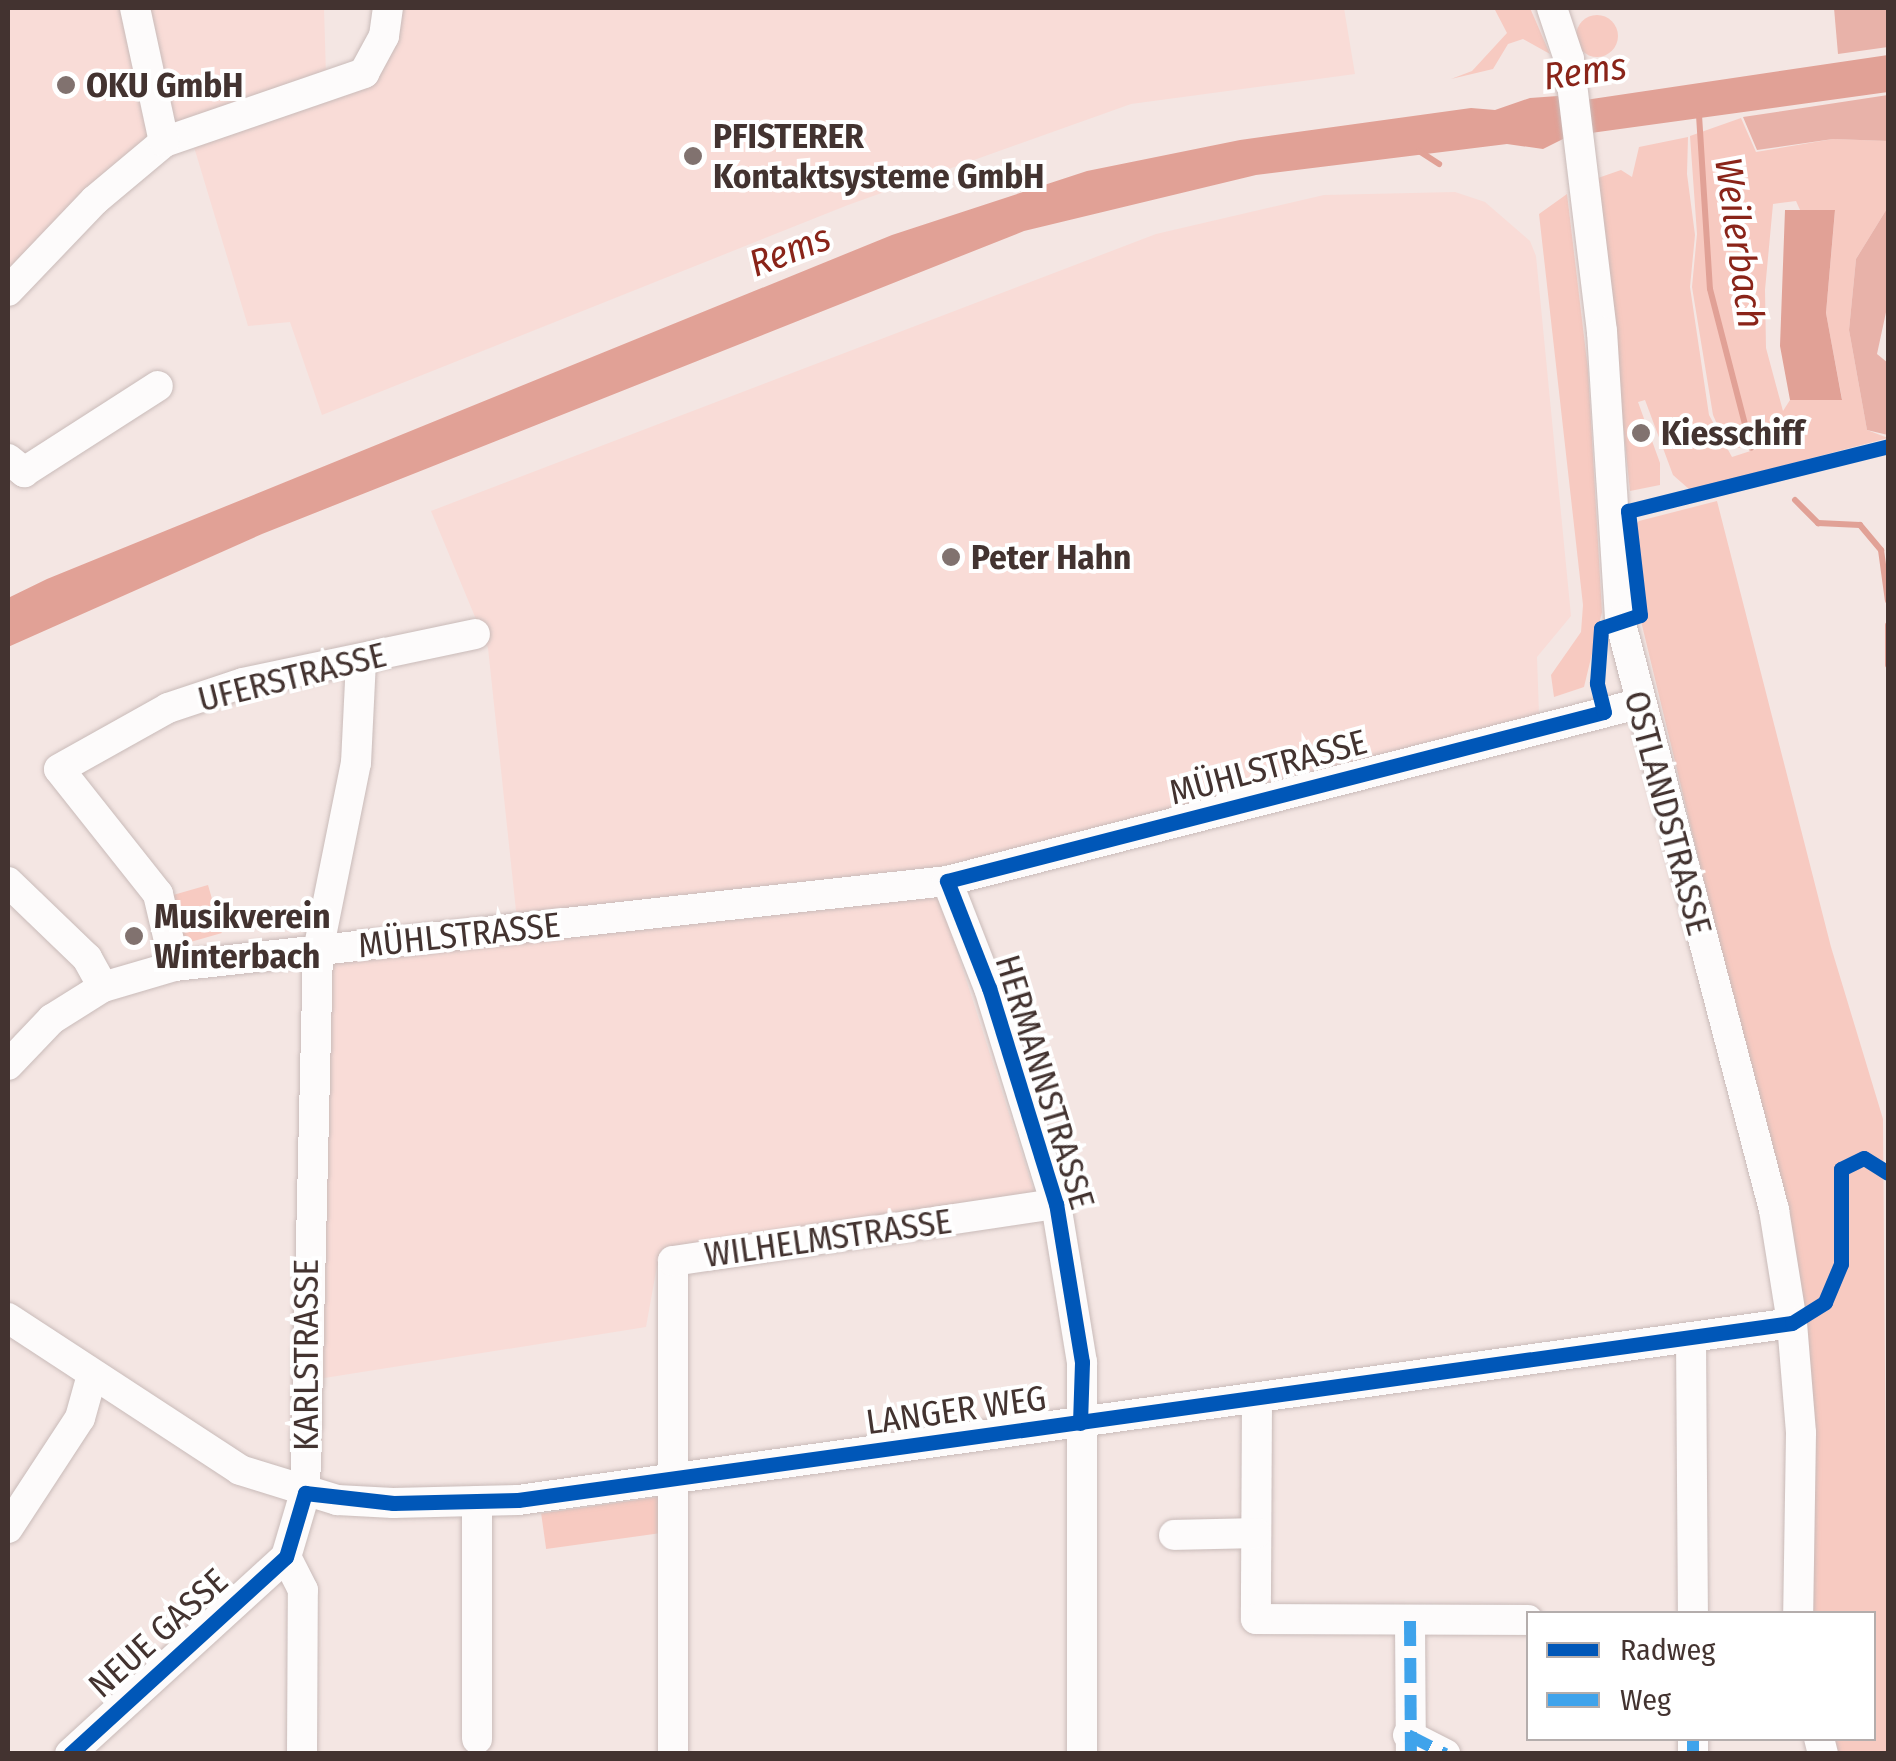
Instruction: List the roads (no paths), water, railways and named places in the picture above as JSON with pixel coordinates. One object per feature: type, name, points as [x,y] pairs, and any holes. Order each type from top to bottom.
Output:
[{"type":"street","points":[[135,8],[164,142]]},
{"type":"street","points":[[8,291],[95,200],[164,142],[364,73],[384,36],[388,8]]},
{"type":"street","name":"OSTLANDSTRASSE","points":[[1552,8],[1569,59],[1584,180],[1602,332],[1613,565],[1638,704],[1774,1210],[1792,1323],[1801,1433],[1798,1611]]},
{"type":"street","points":[[8,459],[24,472],[158,386]]},
{"type":"street","name":"UFERSTRASSE","points":[[176,966],[158,894],[59,769],[168,708],[243,683],[475,634]]},
{"type":"street","name":"KARLSTRASSE","points":[[286,1557],[305,1493],[318,951],[356,763],[362,659]]},
{"type":"street","name":"MÜHLSTRASSE","points":[[8,1065],[52,1019],[104,987],[176,966],[947,881],[1638,704]]},
{"type":"street","name":"HERMANNSTRASSE","points":[[947,881],[989,988],[1056,1204],[1082,1362],[1082,1754]]},
{"type":"street","points":[[8,882],[87,958],[104,987]]},
{"type":"street","name":"WILHELMSTRASSE","points":[[674,1754],[672,1260],[1056,1204]]},
{"type":"street","name":"LANGER WEG","points":[[8,1318],[240,1470],[305,1493],[393,1504],[477,1502],[672,1478],[1792,1323]]},
{"type":"street","points":[[1692,1337],[1693,1611]]},
{"type":"street","points":[[8,1528],[80,1418],[92,1374]]},
{"type":"street","points":[[1257,1400],[1256,1619],[1526,1620]]},
{"type":"street","points":[[477,1502],[477,1739]]},
{"type":"street","points":[[1174,1535],[1256,1533]]},
{"type":"street","points":[[286,1557],[303,1590],[302,1754]]},
{"type":"street","name":"NEUE GASSE","points":[[70,1754],[286,1557]]},
{"type":"street","points":[[1410,1621],[1410,1744],[1445,1754]]},
{"type":"waterway","name":"Weilerbach","points":[[1699,115],[1710,289],[1751,448]]},
{"type":"waterway","points":[[1419,151],[1439,164]]},
{"type":"waterway","points":[[1795,500],[1818,523],[1860,525],[1881,550],[1888,601]]},
{"type":"waterway","points":[[1888,625],[1888,665]]},
{"type":"place","name":"OKU GmbH","points":[[66,85]]},
{"type":"place","name":"PFISTERER Kontaktsysteme GmbH","points":[[693,156]]},
{"type":"place","name":"Kiesschiff","points":[[1641,433]]},
{"type":"place","name":"Peter Hahn","points":[[951,557]]},
{"type":"place","name":"Musikverein Winterbach","points":[[134,936]]},
{"type":"water label","name":"Rems","points":[[1585,72]]},
{"type":"water label","name":"Rems","points":[[790,251]]}]
